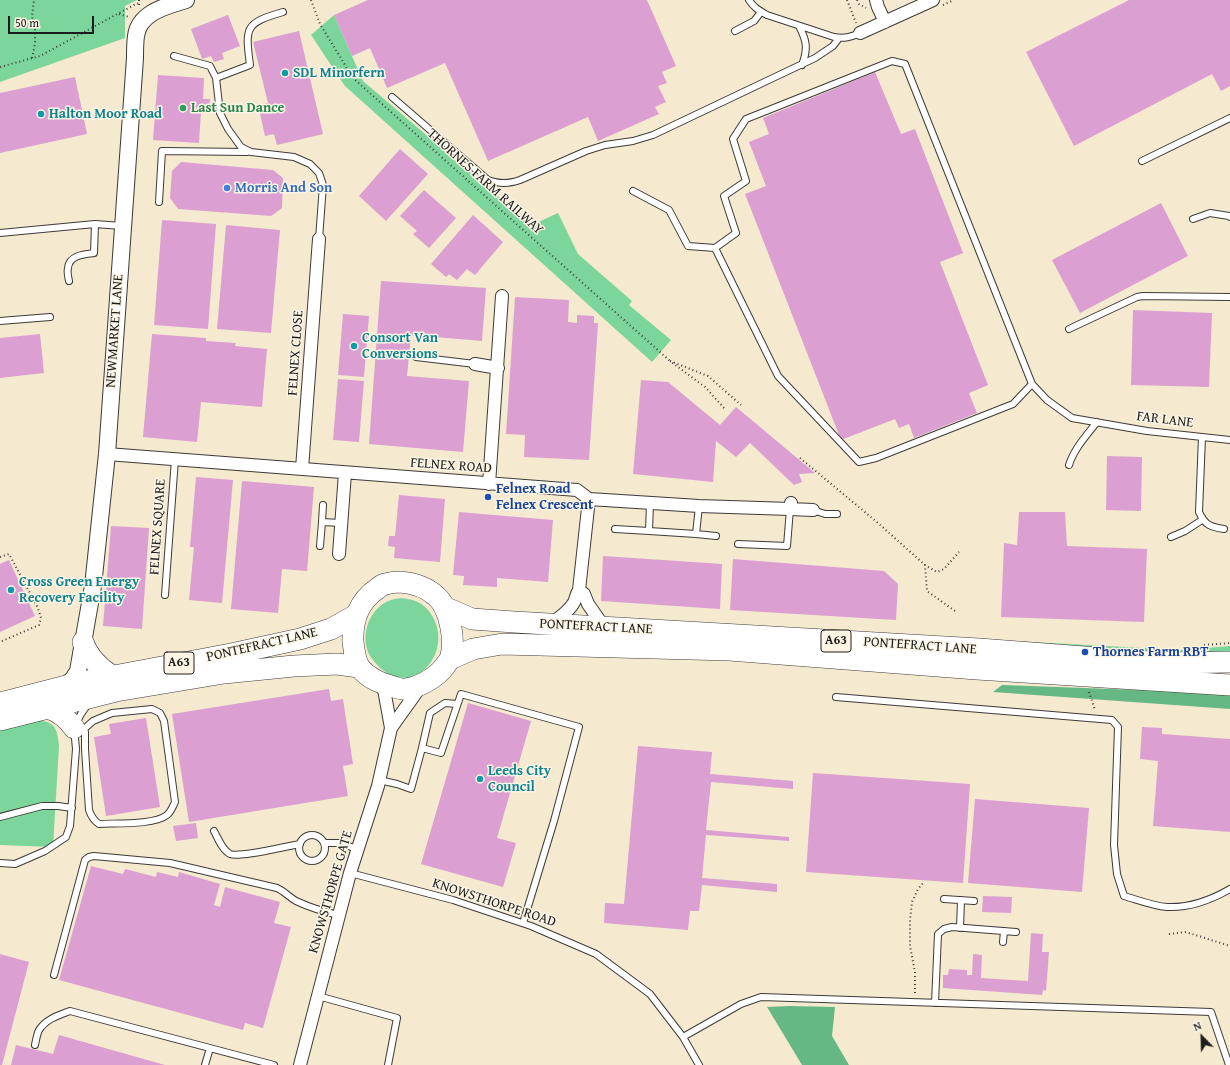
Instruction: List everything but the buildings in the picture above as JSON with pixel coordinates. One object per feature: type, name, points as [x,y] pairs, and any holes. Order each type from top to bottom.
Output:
[{"type":"highway","name":"A63","points":[[400,582],[414,583],[427,589],[437,597],[444,607],[449,620],[452,634],[450,659],[441,671],[422,684],[405,690],[383,684],[371,678],[360,667],[354,651],[353,631],[356,615],[370,593],[384,584],[400,582]]},
{"type":"highway","name":"PONTEFRACT LANE","points":[[444,607],[472,619],[979,649],[1163,663],[1230,662]]},
{"type":"highway","name":"PONTEFRACT LANE","points":[[0,703],[64,686],[300,639],[331,629],[356,615]]},
{"type":"highway","points":[[83,642],[86,651],[98,666],[112,676]]},
{"type":"highway","name":"PONTEFRACT LANE","points":[[450,659],[473,649],[502,644],[728,650],[977,669],[1230,684]]},
{"type":"highway","name":"PONTEFRACT LANE","points":[[0,720],[116,691],[216,675],[294,666],[337,664],[360,667]]},
{"type":"highway","points":[[48,708],[59,712],[79,728]]},
{"type":"street","name":"NEWMARKET LANE","points":[[64,686],[73,679],[78,671],[93,586],[107,454],[136,35],[141,20],[161,8],[186,0]]},
{"type":"street","points":[[876,0],[885,22]]},
{"type":"street","points":[[860,33],[885,22],[912,4],[933,0]]},
{"type":"street","name":"FELNEX CLOSE","points":[[302,469],[319,239]]},
{"type":"street","points":[[489,484],[502,296]]},
{"type":"street","points":[[475,364],[498,368]]},
{"type":"street","name":"FELNEX ROAD","points":[[107,454],[577,490],[589,499],[699,506],[790,506],[813,510]]},
{"type":"street","points":[[339,554],[346,473]]},
{"type":"street","points":[[552,624],[573,604],[579,590],[589,499]]},
{"type":"street","points":[[579,590],[584,594],[588,604],[604,627]]},
{"type":"street","name":"KNOWSTHORPE GATE","points":[[383,684],[391,728]]},
{"type":"street","name":"KNOWSTHORPE GATE","points":[[300,1065],[350,873],[379,780],[391,728],[422,684]]},
{"type":"lane","points":[[749,0],[760,12],[767,15],[839,38],[849,38],[860,33]]},
{"type":"lane","points":[[216,78],[250,64],[247,35],[251,27],[260,19],[283,12]]},
{"type":"lane","points":[[735,31],[754,21],[760,12]]},
{"type":"lane","points":[[800,26],[806,45],[802,64]]},
{"type":"lane","points":[[392,97],[488,180],[498,184],[510,184],[586,151],[605,145],[633,141],[653,135],[802,64],[825,52],[833,46],[839,38]]},
{"type":"lane","points":[[174,56],[210,66],[216,78],[220,113],[228,130],[241,147],[251,152]]},
{"type":"lane","points":[[633,191],[669,210],[688,246],[715,248],[736,233],[724,196],[746,181],[733,139],[746,119],[892,61],[905,64],[1032,384],[1013,404],[876,458],[859,462],[778,376],[715,248]]},
{"type":"lane","points":[[1142,161],[1230,118]]},
{"type":"lane","points":[[159,202],[162,151],[251,152],[294,157],[310,164],[319,173],[323,185],[319,239]]},
{"type":"lane","points":[[1193,219],[1210,213],[1230,217]]},
{"type":"lane","points":[[68,281],[68,266],[71,260],[77,256],[94,253],[95,224]]},
{"type":"lane","points":[[0,233],[95,224],[123,226]]},
{"type":"lane","points":[[1069,329],[1137,297],[1230,297]]},
{"type":"lane","points":[[0,321],[50,317]]},
{"type":"lane","points":[[416,357],[475,364]]},
{"type":"lane","name":"FAR LANE","points":[[1032,384],[1047,400],[1072,418],[1147,431],[1230,440]]},
{"type":"lane","points":[[1069,465],[1078,447],[1096,422]]},
{"type":"lane","points":[[1202,437],[1199,512],[1202,520],[1209,526],[1224,529]]},
{"type":"lane","name":"FELNEX SQUARE","points":[[165,595],[175,459]]},
{"type":"lane","points":[[649,531],[650,503]]},
{"type":"lane","points":[[320,546],[323,505]]},
{"type":"lane","points":[[696,534],[699,506]]},
{"type":"lane","points":[[738,544],[787,546],[790,506]]},
{"type":"lane","points":[[813,510],[825,514],[837,514]]},
{"type":"lane","points":[[1171,537],[1185,531],[1202,520]]},
{"type":"lane","points":[[322,522],[342,524]]},
{"type":"lane","points":[[615,529],[716,536]]},
{"type":"lane","points":[[422,748],[440,753],[461,694],[579,727],[554,821],[523,923]]},
{"type":"lane","points":[[0,863],[15,864],[45,851],[66,837],[70,826],[76,749],[81,714],[94,696]]},
{"type":"lane","points":[[836,697],[1112,720],[1118,727],[1114,845],[1117,874],[1124,896],[1167,907],[1183,906],[1204,902],[1230,889]]},
{"type":"lane","points":[[379,780],[411,789],[430,713],[445,703],[457,704]]},
{"type":"lane","points":[[152,709],[156,710],[164,721],[175,802],[167,815],[154,822],[99,824],[95,821],[91,817],[89,810],[85,732],[79,728],[112,713],[152,709]]},
{"type":"lane","points":[[0,817],[42,806],[72,808]]},
{"type":"lane","points":[[214,831],[224,848],[229,853],[236,855],[250,854],[300,844],[306,837],[314,836],[322,839],[324,843],[325,847],[323,855],[313,861],[308,860],[300,852],[300,844]]},
{"type":"lane","points":[[324,843],[340,843],[358,849]]},
{"type":"lane","points":[[54,975],[85,860],[88,857],[94,856],[170,863],[277,888],[294,900],[339,915]]},
{"type":"lane","name":"KNOWSTHORPE ROAD","points":[[350,873],[453,900],[523,923],[596,954],[650,994],[683,1037],[699,1065]]},
{"type":"lane","points":[[944,899],[974,901]]},
{"type":"lane","points":[[960,928],[961,900]]},
{"type":"lane","points":[[935,1003],[938,934],[944,929],[952,928],[1016,932]]},
{"type":"lane","points":[[1004,931],[1004,942]]},
{"type":"lane","points":[[318,996],[397,1018],[388,1065]]},
{"type":"lane","points":[[683,1037],[741,1004],[761,997],[1211,1012],[1229,1065]]},
{"type":"lane","points":[[35,1045],[38,1031],[44,1025],[57,1015],[70,1011],[274,1065]]},
{"type":"lane","points":[[205,1065],[210,1048]]},
{"type":"path","points":[[32,58],[35,44],[35,30],[32,16],[34,0]]},
{"type":"path","name":"THORNES FARM RAILWAY","points":[[311,0],[320,24],[353,78],[670,361],[705,387],[724,408]]},
{"type":"path","points":[[0,67],[40,56],[134,5],[145,2]]},
{"type":"path","name":"THORNES FARM RAILWAY","points":[[670,361],[708,376],[741,405]]},
{"type":"path","points":[[800,458],[878,523],[925,565],[936,572],[944,569],[959,552]]},
{"type":"path","points":[[0,557],[9,554],[38,608],[41,618],[39,625],[0,642]]},
{"type":"path","points":[[925,565],[927,591],[955,611]]},
{"type":"path","points":[[1084,676],[1098,719]]},
{"type":"path","points":[[914,1002],[916,972],[910,946],[910,920],[912,902],[918,889],[924,882]]},
{"type":"path","points":[[1169,934],[1186,932],[1230,946]]},
{"type":"green space","points":[[0,0],[137,0],[125,6],[125,38],[0,82]]},
{"type":"green space","points":[[334,15],[363,81],[532,225],[558,213],[578,254],[632,301],[629,305],[671,340],[652,362],[345,86],[311,35]]},
{"type":"green space","points":[[401,598],[418,602],[428,610],[437,629],[438,644],[434,658],[425,669],[414,676],[401,678],[387,673],[373,660],[366,647],[365,640],[368,625],[374,612],[386,602]]},
{"type":"green space","points":[[1013,641],[1181,650],[1230,646],[1230,652],[1181,656]]},
{"type":"green space","points":[[1002,685],[1221,693],[1230,694],[1230,709],[993,692]]},
{"type":"green space","points":[[34,720],[46,722],[54,726],[58,739],[59,746],[53,847],[0,845],[0,729]]},
{"type":"green space","points":[[767,1007],[835,1007],[832,1036],[849,1065],[802,1065]]},
{"type":"place","name":"SDL Minorfern","points":[[285,73]]},
{"type":"place","name":"Last Sun Dance","points":[[183,108]]},
{"type":"place","name":"Halton Moor Road","points":[[41,114]]},
{"type":"place","name":"Morris And Son","points":[[227,188]]},
{"type":"place","name":"Consort Van Conversions","points":[[354,346]]},
{"type":"place","name":"Felnex Road Felnex Crescent","points":[[488,497]]},
{"type":"place","name":"Cross Green Energy Recovery Facility","points":[[11,590]]},
{"type":"place","name":"Thornes Farm RBT","points":[[1085,652]]},
{"type":"place","name":"Leeds City Council","points":[[480,779]]}]
